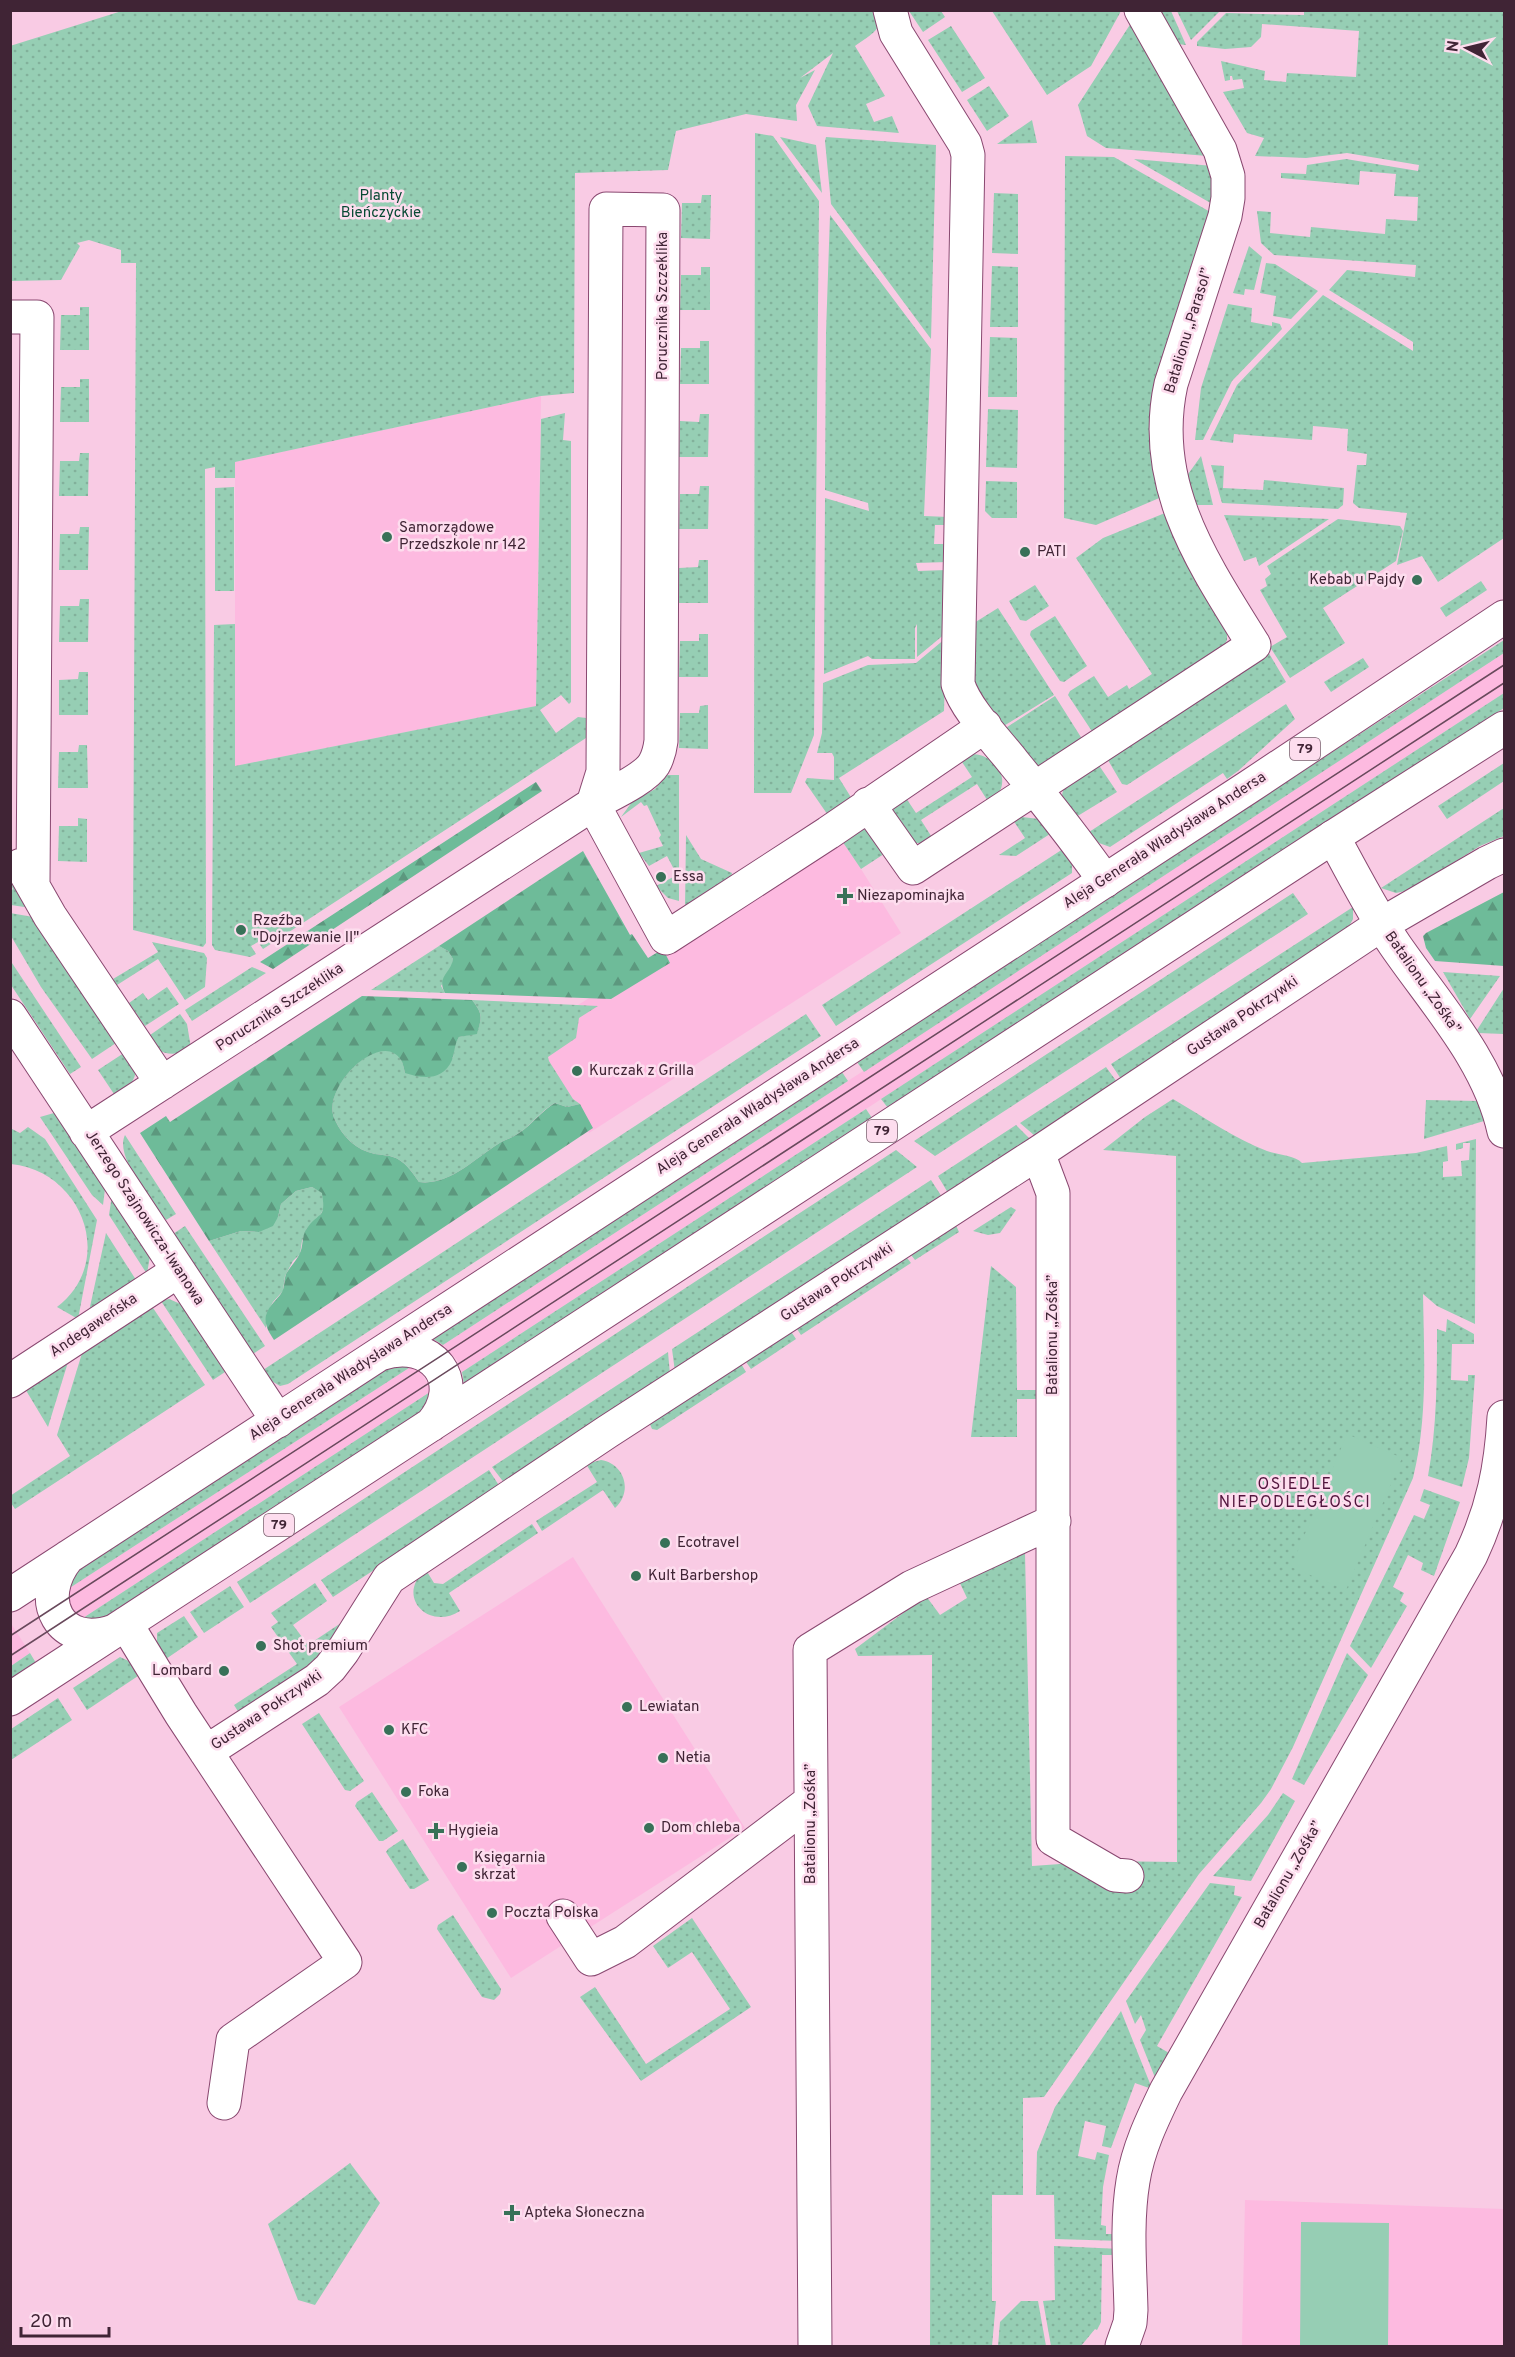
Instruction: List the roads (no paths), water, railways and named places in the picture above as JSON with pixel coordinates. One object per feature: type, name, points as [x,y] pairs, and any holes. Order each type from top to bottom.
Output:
[{"type":"street","points":[[890,10],[896,33],[965,144],[968,155],[958,684],[963,696],[985,726],[1106,881]]},
{"type":"street","name":"Batalionu „Parasol”","points":[[1035,789],[1254,645],[1220,590],[1179,509],[1171,482],[1165,441],[1165,414],[1171,384],[1225,216],[1228,176],[1220,150],[1141,10]]},
{"type":"street","name":"Porucznika Szczeklika","points":[[86,1132],[593,804],[649,771],[654,764],[661,741],[663,210],[606,209],[603,772],[593,804]]},
{"type":"street","points":[[10,317],[37,317],[33,885]]},
{"type":"street","name":"Aleja Generała Władysława Andersa","points":[[10,1594],[1106,881],[1504,617]]},
{"type":"street","points":[[593,804],[666,938],[828,833],[985,726]]},
{"type":"street","name":"79","points":[[10,1699],[1504,728]]},
{"type":"street","points":[[868,804],[913,868],[1035,789]]},
{"type":"street","name":"Batalionu „Zośka”","points":[[1333,837],[1382,924],[1468,1049],[1494,1096],[1504,1131]]},
{"type":"street","points":[[10,848],[50,916],[162,1083]]},
{"type":"street","name":"Gustawa Pokrzywki","points":[[206,1752],[316,1680],[330,1668],[358,1630],[389,1578],[607,1432],[1038,1153],[1382,924],[1486,863],[1504,855]]},
{"type":"street","name":"Jerzego Szajnowicza-Iwanowa","points":[[10,1016],[278,1421]]},
{"type":"street","name":"Batalionu „Zośka”","points":[[1038,1153],[1053,1193],[1053,1839],[1115,1875],[1127,1876]]},
{"type":"street","name":"Andegaweńska","points":[[10,1381],[178,1271]]},
{"type":"street","points":[[380,1354],[395,1349],[407,1349],[428,1356],[438,1364],[444,1374],[446,1389],[441,1412],[431,1425]]},
{"type":"street","name":"Batalionu „Zośka”","points":[[1122,2346],[1130,2323],[1131,2310],[1131,2196],[1135,2170],[1146,2132],[1166,2091],[1471,1555],[1497,1485],[1504,1417]]},
{"type":"street","name":"Batalionu „Zośka”","points":[[814,2346],[810,1650],[912,1587],[1054,1521]]},
{"type":"street","points":[[68,1557],[59,1569],[53,1584],[51,1602],[55,1614],[62,1623],[80,1633],[99,1636],[120,1628],[206,1752],[345,1962],[233,2040],[224,2103]]},
{"type":"street","points":[[563,1916],[591,1959],[625,1942],[811,1801]]},
{"type":"tram line","points":[[10,1636],[1504,665]]},
{"type":"tram line","points":[[10,1656],[1504,683]]},
{"type":"place","name":"Samorządowe Przedszkole nr 142","points":[[387,537]]},
{"type":"place","name":"PATI","points":[[1025,552]]},
{"type":"place","name":"Kebab u Pajdy","points":[[1417,580]]},
{"type":"place","name":"Essa","points":[[661,877]]},
{"type":"place","name":"Niezapominajka","points":[[845,896]]},
{"type":"place","name":"Rzeźba \"Dojrzewanie II\"","points":[[241,930]]},
{"type":"place","name":"Kurczak z Grilla","points":[[577,1071]]},
{"type":"place","name":"Ecotravel","points":[[665,1543]]},
{"type":"place","name":"Kult Barbershop","points":[[636,1576]]},
{"type":"place","name":"Shot premium","points":[[261,1646]]},
{"type":"place","name":"Lombard","points":[[224,1671]]},
{"type":"place","name":"Lewiatan","points":[[627,1707]]},
{"type":"place","name":"KFC","points":[[389,1730]]},
{"type":"place","name":"Netia","points":[[663,1758]]},
{"type":"place","name":"Foka","points":[[406,1792]]},
{"type":"place","name":"Dom chleba","points":[[649,1828]]},
{"type":"place","name":"Hygieia","points":[[436,1831]]},
{"type":"place","name":"Księgarnia skrzat","points":[[462,1867]]},
{"type":"place","name":"Poczta Polska","points":[[492,1913]]},
{"type":"place","name":"Apteka Słoneczna","points":[[512,2213]]},
{"type":"district","name":"OSIEDLE NIEPODLEGŁOŚCI","points":[[1295,1494]]},
{"type":"park label","name":"Planty Bieńczyckie","points":[[381,204]]}]
